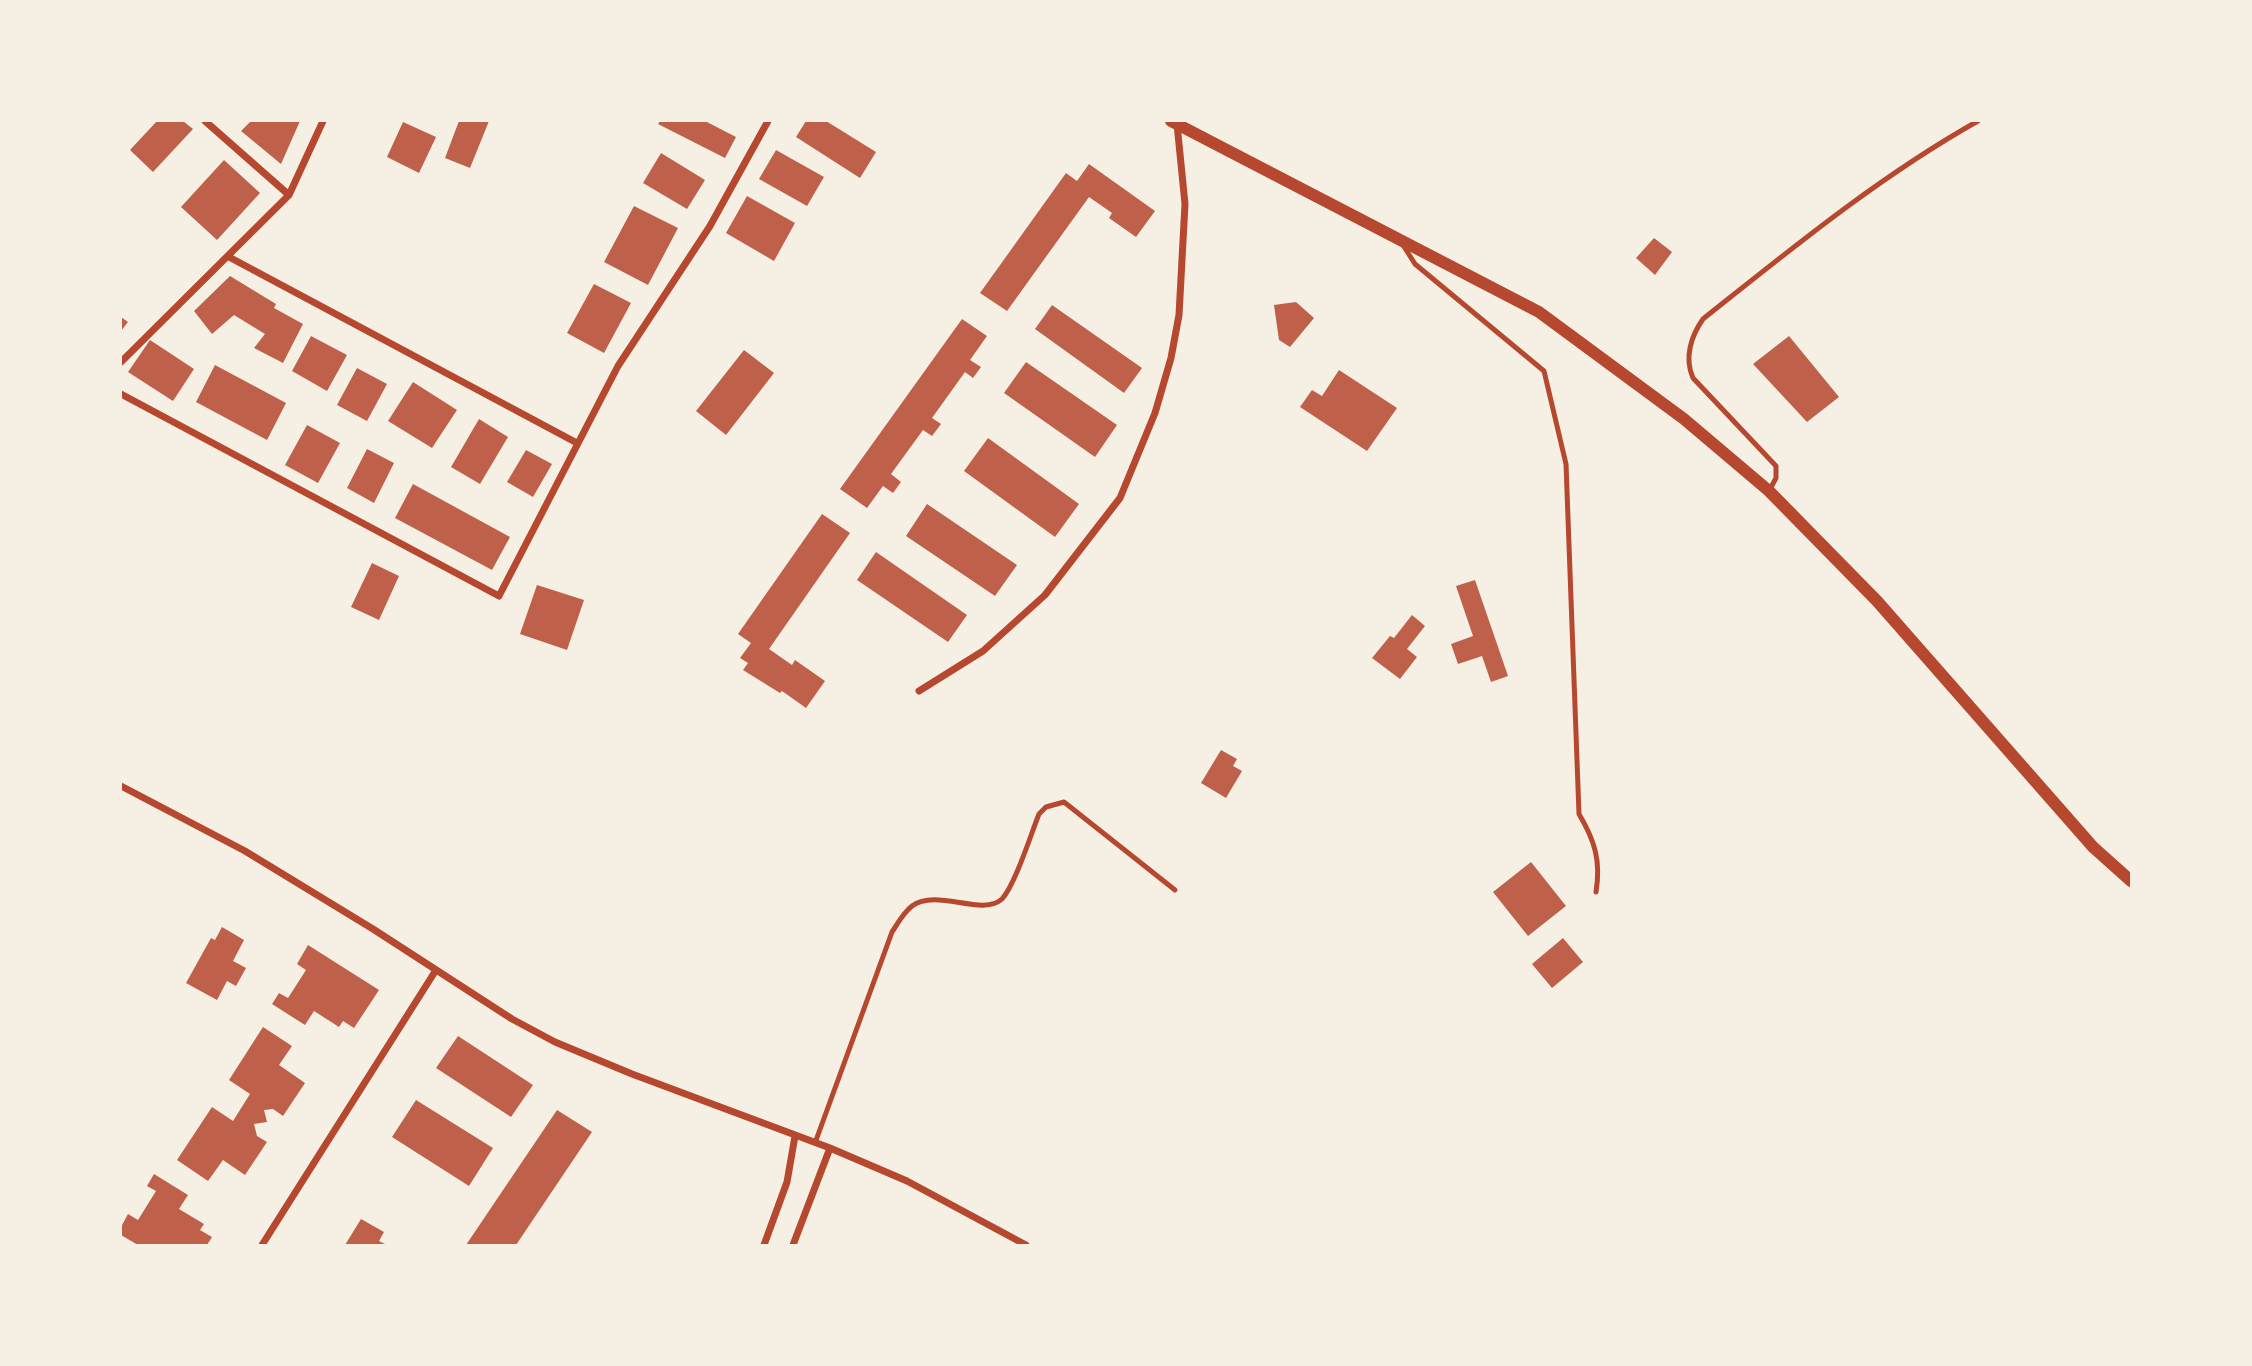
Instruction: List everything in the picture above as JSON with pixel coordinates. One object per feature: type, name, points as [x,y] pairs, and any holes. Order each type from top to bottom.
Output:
[{"type":"street","points":[[205,121],[289,195]]},
{"type":"street","points":[[121,362],[289,195],[323,121]]},
{"type":"street","points":[[121,394],[499,596],[618,366],[710,226],[768,121]]},
{"type":"street","points":[[1174,122],[1539,312],[1684,419],[1769,491],[1877,601],[2093,846],[2131,881]]},
{"type":"street","points":[[919,691],[983,651],[1045,595],[1120,498],[1154,413],[1171,358],[1179,315],[1185,204],[1174,122]]},
{"type":"street","points":[[229,257],[577,443]]},
{"type":"street","points":[[121,786],[245,852],[512,1019],[555,1042],[632,1074],[830,1148],[907,1181],[1026,1245]]},
{"type":"street","points":[[262,1245],[436,970]]},
{"type":"street","points":[[764,1245],[787,1182],[795,1136]]},
{"type":"street","points":[[793,1245],[830,1148]]},
{"type":"lane","points":[[1769,491],[1776,478],[1776,466],[1693,377],[1688,368],[1693,334],[1703,320],[1799,243],[1897,172],[1978,121]]},
{"type":"lane","points":[[1402,243],[1415,264],[1544,371],[1566,464],[1579,814],[1592,835],[1600,870],[1596,892]]},
{"type":"lane","points":[[815,1143],[892,932],[903,915],[913,905],[925,900],[980,905],[1001,899],[1009,887],[1039,814],[1046,807],[1064,802],[1175,890]]},
{"type":"building","points":[[157,121],[183,121],[193,129],[153,172],[130,150]]},
{"type":"building","points":[[251,121],[300,121],[281,164],[241,131]]},
{"type":"building","points":[[459,121],[489,121],[470,168],[445,158]]},
{"type":"building","points":[[660,121],[705,121],[736,137],[725,158],[658,124]]},
{"type":"building","points":[[806,121],[826,121],[876,152],[860,178],[796,137]]},
{"type":"building","points":[[403,122],[436,137],[419,173],[387,157]]},
{"type":"building","points":[[776,150],[824,177],[807,206],[759,179]]},
{"type":"building","points":[[661,153],[705,180],[687,209],[643,183]]},
{"type":"building","points":[[224,160],[260,193],[217,240],[181,207]]},
{"type":"building","points":[[1089,164],[1155,211],[1136,237],[1109,218],[1112,213],[1089,197],[1007,311],[980,293],[1066,173],[1077,181]]},
{"type":"building","points":[[747,196],[795,223],[774,261],[726,233]]},
{"type":"building","points":[[634,206],[678,228],[648,285],[604,262]]},
{"type":"building","points":[[1654,238],[1672,252],[1655,275],[1636,258]]},
{"type":"building","points":[[230,276],[276,304],[274,308],[303,324],[283,363],[254,348],[265,334],[234,315],[212,334],[194,311]]},
{"type":"building","points":[[594,284],[631,303],[604,353],[567,333]]},
{"type":"building","points":[[1296,302],[1314,318],[1290,347],[1279,340],[1274,305]]},
{"type":"building","points":[[1052,305],[1142,368],[1124,393],[1035,329]]},
{"type":"building","points":[[121,317],[128,322],[121,331]]},
{"type":"building","points":[[962,319],[987,336],[970,360],[981,367],[973,378],[965,372],[932,418],[941,424],[932,436],[923,430],[891,474],[901,482],[893,493],[883,486],[867,508],[840,489]]},
{"type":"building","points":[[311,336],[347,355],[327,391],[292,371]]},
{"type":"building","points":[[1789,336],[1839,397],[1807,422],[1753,364]]},
{"type":"building","points":[[150,340],[194,369],[173,401],[128,372]]},
{"type":"building","points":[[744,350],[774,373],[726,435],[696,411]]},
{"type":"building","points":[[1026,362],[1117,425],[1095,457],[1004,393]]},
{"type":"building","points":[[215,365],[286,403],[267,440],[196,402]]},
{"type":"building","points":[[357,368],[387,384],[367,421],[337,405]]},
{"type":"building","points":[[1339,370],[1397,408],[1367,451],[1300,407],[1312,390],[1322,396]]},
{"type":"building","points":[[413,382],[457,410],[432,448],[388,421]]},
{"type":"building","points":[[479,419],[508,437],[480,484],[451,467]]},
{"type":"building","points":[[307,425],[340,443],[318,483],[285,465]]},
{"type":"building","points":[[988,438],[1079,504],[1055,537],[964,471]]},
{"type":"building","points":[[367,449],[394,463],[374,503],[347,488]]},
{"type":"building","points":[[526,450],[552,464],[533,497],[507,482]]},
{"type":"building","points":[[413,484],[510,537],[492,570],[395,518]]},
{"type":"building","points":[[927,504],[1017,565],[995,596],[906,536]]},
{"type":"building","points":[[822,514],[850,533],[769,649],[792,665],[795,660],[825,681],[806,708],[782,691],[780,693],[743,670],[748,663],[740,658],[751,643],[738,634]]},
{"type":"building","points":[[876,552],[967,615],[948,642],[857,580]]},
{"type":"building","points":[[372,563],[399,576],[379,620],[351,607]]},
{"type":"building","points":[[1475,580],[1508,676],[1491,682],[1482,656],[1458,664],[1451,644],[1473,636],[1456,586]]},
{"type":"building","points":[[537,585],[584,600],[567,650],[520,634]]},
{"type":"building","points":[[1412,615],[1425,626],[1407,649],[1417,657],[1400,679],[1372,658],[1390,636],[1394,638]]},
{"type":"building","points":[[1221,750],[1237,759],[1233,766],[1242,771],[1226,798],[1201,783]]},
{"type":"building","points":[[1531,862],[1566,906],[1528,936],[1493,892]]},
{"type":"building","points":[[222,927],[244,940],[233,961],[246,968],[236,986],[227,981],[217,1000],[186,983],[211,938],[215,940]]},
{"type":"building","points":[[1563,938],[1583,962],[1552,988],[1532,964]]},
{"type":"building","points":[[308,945],[379,990],[354,1028],[343,1021],[339,1027],[314,1011],[305,1025],[272,1004],[279,993],[288,998],[306,970],[297,964]]},
{"type":"building","points":[[263,1027],[292,1046],[279,1065],[305,1083],[283,1116],[273,1109],[264,1110],[267,1122],[254,1124],[257,1136],[267,1142],[245,1175],[223,1160],[208,1181],[177,1160],[212,1107],[233,1121],[250,1094],[229,1080]]},
{"type":"building","points":[[458,1036],[533,1085],[511,1117],[436,1068]]},
{"type":"building","points":[[416,1100],[493,1148],[469,1186],[392,1137]]},
{"type":"building","points":[[557,1110],[592,1132],[516,1245],[466,1245]]},
{"type":"building","points":[[154,1174],[188,1195],[179,1209],[204,1224],[200,1230],[212,1237],[207,1245],[138,1245],[121,1235],[121,1227],[128,1214],[138,1220],[156,1191],[147,1186]]},
{"type":"building","points":[[361,1219],[384,1232],[379,1241],[387,1245],[345,1245]]}]
